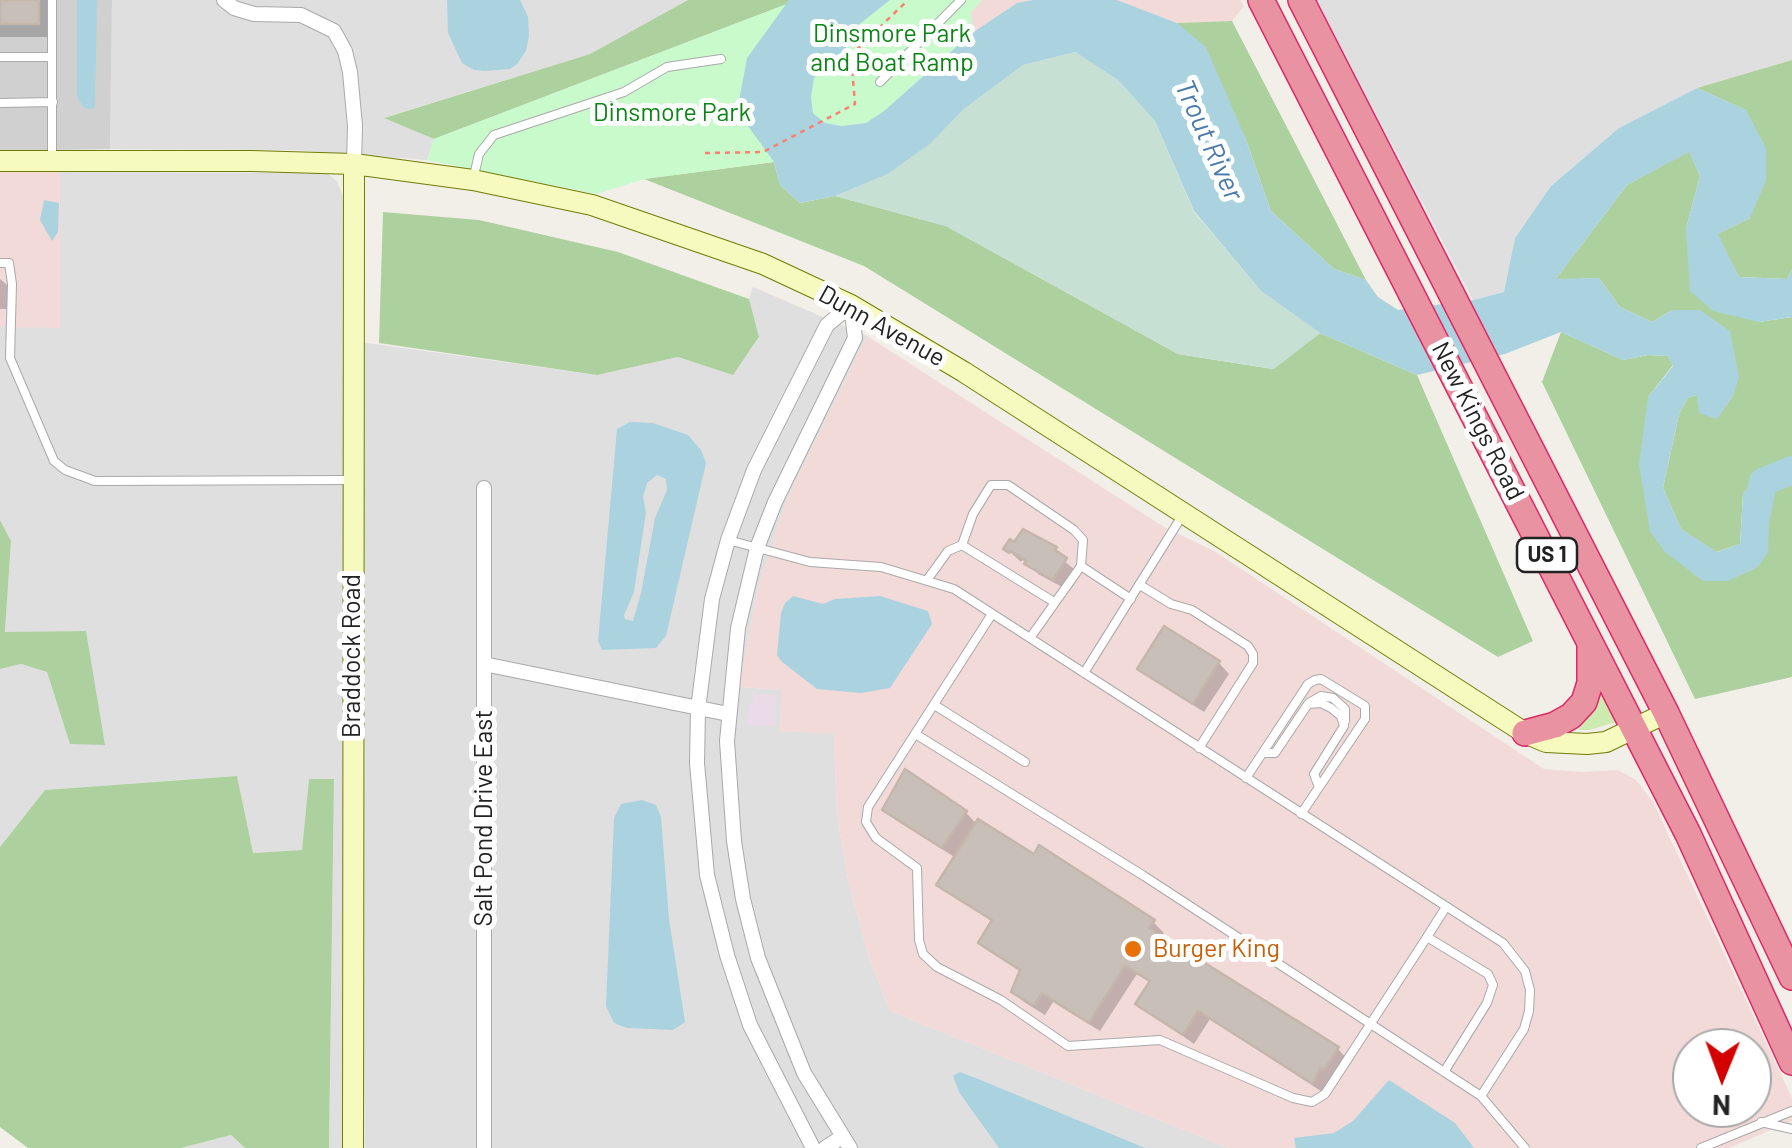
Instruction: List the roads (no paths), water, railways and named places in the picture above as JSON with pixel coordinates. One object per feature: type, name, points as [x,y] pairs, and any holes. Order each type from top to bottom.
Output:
[{"type":"highway","name":"New Kings Road","points":[[1260,0],[1688,834],[1792,1062]]},
{"type":"highway","name":"New Kings Road","points":[[1301,0],[1666,714],[1792,977]]},
{"type":"highway","points":[[1526,734],[1555,725],[1584,702],[1590,683],[1590,640]]},
{"type":"main road","name":"Dunn Avenue","points":[[0,161],[252,160],[354,164],[473,180],[592,204],[764,264],[851,305],[964,372],[1526,734],[1546,742],[1606,742],[1666,714]]},
{"type":"main road","name":"Braddock Road","points":[[353,1148],[354,164]]},
{"type":"street","points":[[224,0],[234,8],[254,14],[301,15],[334,32],[350,72],[354,164]]},
{"type":"street","points":[[813,1148],[750,1025],[727,955],[707,875],[697,763],[698,709],[704,644],[728,540],[754,470],[827,324],[851,305]]},
{"type":"street","points":[[825,1148],[846,1142],[804,1073],[777,1011],[743,899],[728,782],[728,714],[738,628],[757,548],[774,502],[855,338],[851,305]]},
{"type":"street","name":"Salt Pond Drive East","points":[[484,488],[484,1148]]},
{"type":"street","points":[[484,664],[728,714]]},
{"type":"lane","points":[[52,0],[52,161]]},
{"type":"lane","points":[[880,82],[962,0]]},
{"type":"lane","points":[[0,57],[52,57]]},
{"type":"lane","points":[[473,180],[478,154],[494,135],[624,92],[668,68],[721,59]]},
{"type":"lane","points":[[0,102],[52,102]]},
{"type":"lane","points":[[0,263],[9,263],[5,315],[10,358],[54,461],[78,478],[351,480]]},
{"type":"lane","points":[[927,580],[948,551],[962,545],[973,514],[991,485],[1008,485],[1084,540],[1081,566],[1030,638]]},
{"type":"lane","points":[[1084,673],[1184,512]]},
{"type":"lane","points":[[728,540],[810,562],[881,567],[954,589],[1503,943],[1515,954],[1530,990],[1524,1028],[1482,1096]]},
{"type":"lane","points":[[962,545],[1054,602]]},
{"type":"lane","points":[[1081,566],[1130,599]]},
{"type":"lane","points":[[1140,584],[1171,604],[1192,610],[1248,646],[1254,654],[1253,663],[1199,748]]},
{"type":"lane","points":[[992,614],[868,807],[866,822],[876,838],[917,868],[918,940],[923,954],[936,968],[1001,1000],[1068,1046],[1160,1040],[1293,1098],[1312,1102],[1325,1094],[1446,906]]},
{"type":"lane","points":[[1246,778],[1308,684],[1322,678],[1365,706],[1367,712],[1301,814]]},
{"type":"lane","points":[[1262,753],[1275,754],[1308,704],[1321,702],[1341,716],[1344,726],[1314,774],[1319,787]]},
{"type":"lane","points":[[936,706],[1025,762]]},
{"type":"lane","points":[[917,735],[1144,876],[1482,1096],[1525,1148]]},
{"type":"lane","points":[[1427,937],[1488,974],[1493,985],[1487,1003],[1444,1072]]},
{"type":"lane","points":[[1701,1148],[1748,1128]]},
{"type":"water","points":[[77,0],[97,0],[92,109],[84,108],[77,97]]},
{"type":"water","points":[[447,0],[520,0],[528,17],[529,36],[526,51],[517,64],[510,69],[485,71],[462,63],[448,33]]},
{"type":"water","name":"Trout River","points":[[789,0],[890,0],[856,27],[846,48],[814,78],[813,113],[825,123],[842,126],[866,123],[884,111],[972,33],[1017,3],[1117,0],[1177,23],[1206,47],[1245,137],[1271,211],[1334,269],[1366,280],[1378,297],[1398,310],[1504,292],[1515,238],[1551,186],[1619,128],[1697,88],[1746,110],[1766,148],[1766,181],[1750,218],[1718,234],[1739,277],[1787,279],[1792,270],[1792,317],[1759,322],[1713,311],[1690,291],[1686,229],[1700,176],[1689,152],[1627,185],[1556,279],[1599,278],[1620,307],[1652,322],[1672,310],[1700,310],[1730,331],[1739,378],[1733,396],[1717,419],[1699,413],[1697,395],[1688,398],[1679,414],[1663,488],[1681,529],[1717,552],[1740,544],[1743,494],[1757,476],[1770,490],[1768,552],[1758,567],[1728,581],[1703,581],[1665,552],[1650,531],[1639,464],[1648,397],[1673,366],[1668,356],[1623,360],[1561,332],[1505,354],[1417,375],[1320,333],[1261,291],[1194,211],[1155,121],[1118,80],[1075,52],[1023,65],[964,109],[930,144],[888,174],[835,196],[800,203],[780,185],[774,162],[737,111],[747,58]]},
{"type":"water","points":[[44,200],[59,203],[58,232],[52,241],[40,220]]},
{"type":"water","points":[[630,422],[653,423],[688,435],[706,463],[666,636],[656,648],[602,650],[598,641],[617,429]],"holes":[[[657,475],[666,479],[667,490],[655,518],[633,621],[625,619],[634,592],[647,483]]]},
{"type":"water","points":[[793,596],[823,604],[835,599],[880,596],[928,611],[932,624],[890,688],[861,693],[817,689],[777,655],[781,613]]},
{"type":"water","points":[[642,800],[656,805],[661,817],[669,919],[685,1022],[673,1030],[627,1028],[614,1023],[606,1006],[614,818],[621,804]]},
{"type":"water","points":[[960,1072],[1145,1148],[999,1148],[959,1092],[953,1076]]},
{"type":"water","points":[[1389,1080],[1455,1123],[1474,1148],[1296,1148],[1294,1138],[1334,1133],[1353,1121]]},
{"type":"waterway","points":[[1756,517],[1763,482],[1792,470]]},
{"type":"place","name":"Burger King","points":[[1133,949]]},
{"type":"park label","name":"Dinsmore Park and Boat Ramp","points":[[892,48]]},
{"type":"park label","name":"Dinsmore Park","points":[[672,113]]}]
